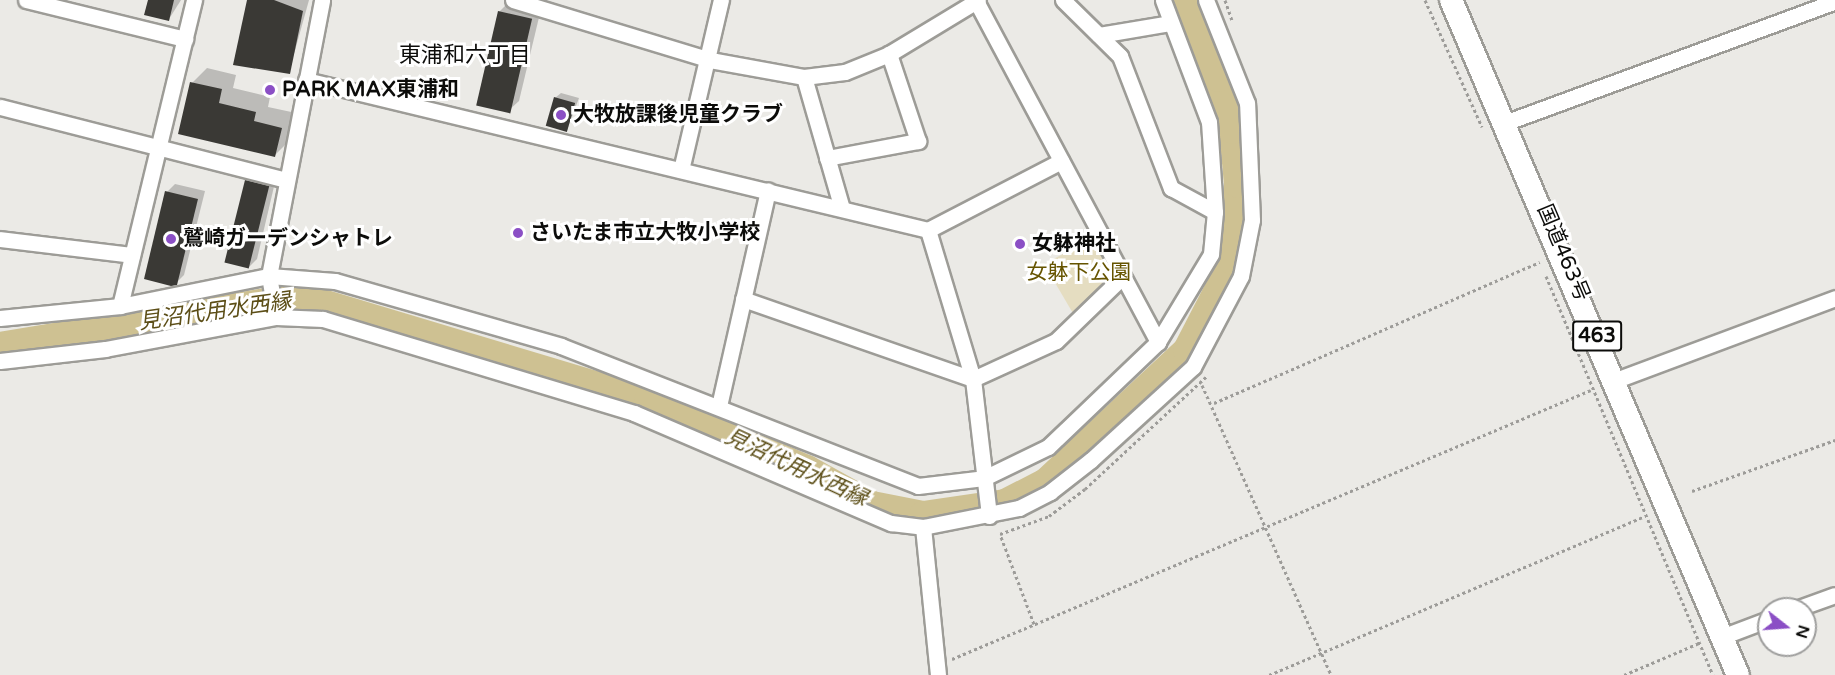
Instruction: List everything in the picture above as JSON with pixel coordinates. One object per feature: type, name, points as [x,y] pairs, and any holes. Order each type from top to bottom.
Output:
[{"type":"highway","name":"国道463号","points":[[1451,0],[1508,122],[1724,636],[1738,675]]},
{"type":"street","points":[[26,0],[185,39]]},
{"type":"street","points":[[120,306],[194,0]]},
{"type":"street","points":[[276,317],[271,284],[286,180],[322,0]]},
{"type":"street","points":[[518,0],[710,60],[804,76],[845,72],[889,54],[977,0],[1158,342]]},
{"type":"street","points":[[681,170],[710,60],[721,0]]},
{"type":"street","points":[[1063,0],[1120,56],[1171,188],[1215,212]]},
{"type":"street","points":[[0,318],[120,306],[271,284],[334,281],[504,330],[719,406],[918,486],[984,478],[1048,447],[1158,342],[1212,254],[1215,212],[1209,122],[1163,0]]},
{"type":"street","points":[[0,361],[105,349],[276,317],[323,319],[601,402],[721,447],[891,523],[923,527],[989,516],[1050,492],[1164,396],[1192,367],[1241,276],[1252,220],[1247,103],[1206,0]]},
{"type":"street","points":[[1508,122],[1835,1]]},
{"type":"street","points":[[1099,35],[1171,24]]},
{"type":"street","points":[[828,158],[918,141],[889,54]]},
{"type":"street","points":[[804,76],[842,209]]},
{"type":"street","points":[[306,80],[928,230],[1061,161]]},
{"type":"street","points":[[0,107],[286,180]]},
{"type":"street","points":[[719,406],[768,191]]},
{"type":"street","points":[[928,230],[973,379],[989,516]]},
{"type":"street","points":[[0,239],[132,255]]},
{"type":"street","points":[[743,299],[973,379],[1056,341],[1123,276]]},
{"type":"street","points":[[1616,380],[1835,298]]},
{"type":"street","points":[[923,527],[937,670]]},
{"type":"street","points":[[1817,601],[1835,595]]},
{"type":"street","points":[[1724,636],[1757,624]]},
{"type":"path","points":[[1425,0],[1484,130]]},
{"type":"path","points":[[1535,251],[1591,390],[1713,675]]},
{"type":"path","points":[[1214,404],[1540,262]]},
{"type":"path","points":[[1202,385],[1214,404],[1330,675]]},
{"type":"path","points":[[937,670],[1034,624],[1591,390]]},
{"type":"path","points":[[1692,491],[1835,440]]},
{"type":"path","points":[[1269,675],[1645,516]]},
{"type":"path","points":[[1000,534],[1034,624]]},
{"type":"path","points":[[1624,675],[1700,643],[1724,636]]},
{"type":"green space","name":"女躰下公園","points":[[1093,238],[1113,273],[1074,315],[1044,264]]},
{"type":"building","points":[[148,0],[174,0],[169,21],[144,15]]},
{"type":"building","points":[[247,0],[274,0],[303,11],[290,74],[233,65]]},
{"type":"building","points":[[498,11],[532,19],[510,113],[476,106]]},
{"type":"building","points":[[190,82],[222,89],[219,103],[256,112],[254,121],[282,128],[275,157],[178,134]]},
{"type":"building","points":[[554,97],[575,103],[567,132],[546,126]]},
{"type":"building","points":[[245,180],[269,186],[249,269],[224,262]]},
{"type":"building","name":"鷲崎ガーデンシャトレ","points":[[165,191],[198,199],[177,285],[171,286],[144,279]]},
{"type":"waterway","name":"見沼代用水西縁","points":[[0,346],[290,298],[312,300],[648,401],[807,469],[872,505],[923,515],[1005,503],[1046,482],[1187,350],[1233,261],[1238,184],[1233,130],[1218,78],[1183,0]]},
{"type":"place","name":"PARK MAX東浦和","points":[[270,90]]},
{"type":"place","name":"大牧放課後児童クラブ","points":[[561,115]]},
{"type":"place","name":"さいたま市立大牧小学校","points":[[518,233]]},
{"type":"place","name":"鷲崎ガーデンシャトレ","points":[[171,239]]},
{"type":"place","name":"女躰神社","points":[[1020,244]]},
{"type":"district","name":"東浦和六丁目","points":[[465,56]]}]
